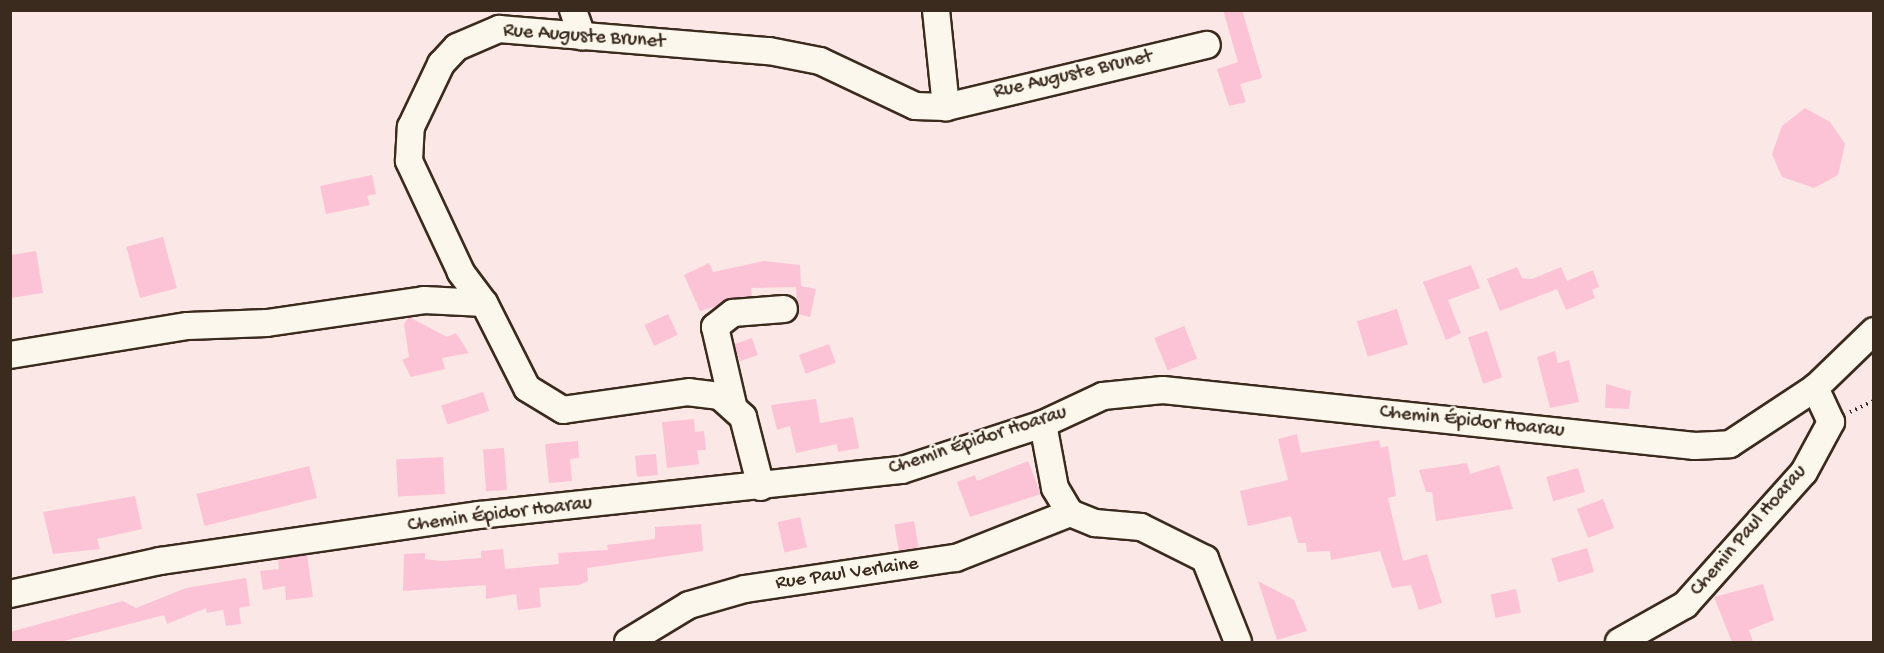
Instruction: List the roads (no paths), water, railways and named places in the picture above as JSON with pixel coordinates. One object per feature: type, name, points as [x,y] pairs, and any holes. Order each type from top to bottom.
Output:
[{"type":"street","points":[[573,10],[582,36]]},
{"type":"street","points":[[936,10],[946,107]]},
{"type":"street","name":"Rue Auguste Brunet","points":[[733,405],[705,392],[578,409],[549,406],[527,388],[484,303],[461,272],[409,161],[411,127],[441,64],[476,35],[499,29],[769,51],[820,61],[915,106],[946,107],[1207,45]]},
{"type":"street","points":[[10,355],[188,326],[267,323],[424,300],[484,303]]},
{"type":"street","points":[[761,487],[748,432],[733,405],[715,327],[733,313],[784,309]]},
{"type":"street","name":"Chemin Épidor Hoarau","points":[[10,594],[160,561],[467,516],[761,487],[902,470],[1043,424],[1103,396],[1163,390],[1695,446],[1730,444],[1815,388],[1874,331]]},
{"type":"street","name":"Chemin Paul Hoarau","points":[[1619,642],[1685,605],[1804,472],[1831,422],[1815,388]]},
{"type":"street","points":[[1043,424],[1055,488],[1070,513],[1095,523],[1141,527],[1205,559],[1238,642]]},
{"type":"street","name":"Rue Paul Verlaine","points":[[628,642],[689,605],[745,589],[956,558],[1070,513]]}]
